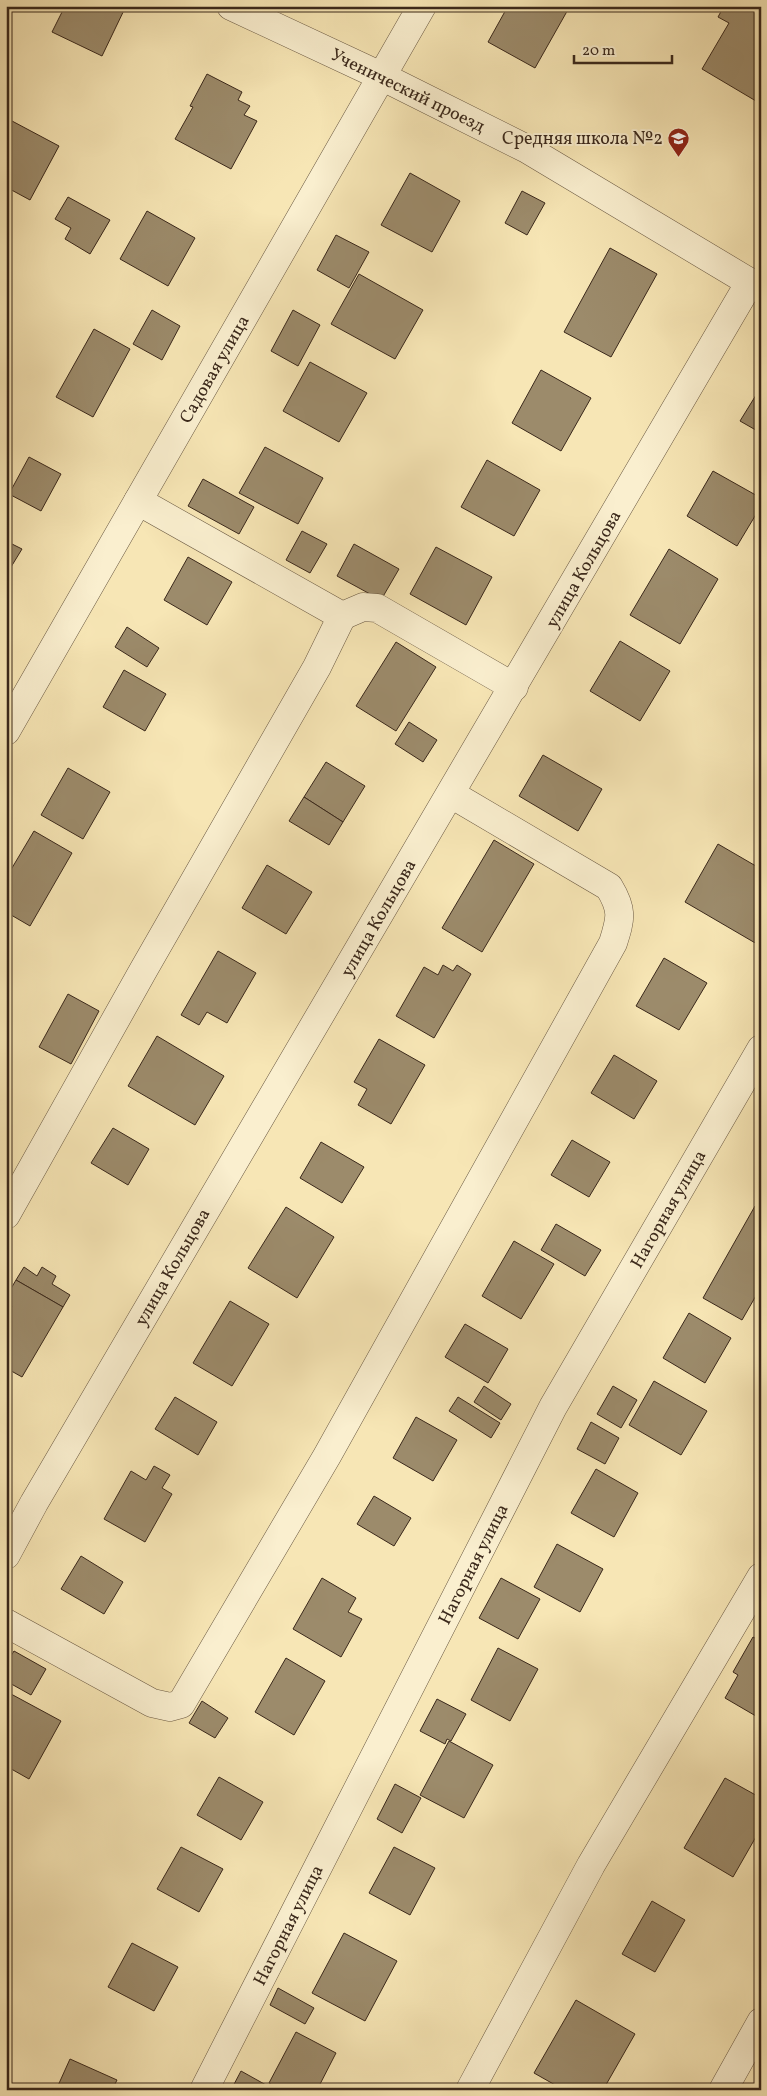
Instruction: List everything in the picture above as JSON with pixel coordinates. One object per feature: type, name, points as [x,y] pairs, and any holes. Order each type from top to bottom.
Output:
[{"type":"street","name":"Ученический проезд","points":[[231,6],[382,77],[527,149],[755,286]]},
{"type":"street","name":"Садовая улица","points":[[6,731],[422,6]]},
{"type":"street","name":"улица Кольцова","points":[[6,1555],[34,1503],[514,687],[755,286]]},
{"type":"street","points":[[138,501],[342,616]]},
{"type":"street","points":[[6,1215],[317,667],[342,616],[363,607],[377,608],[514,687]]},
{"type":"street","points":[[6,1623],[152,1703],[170,1707],[181,1704],[328,1456],[613,943],[621,920],[619,903],[609,887],[451,794]]},
{"type":"street","name":"Нагорная улица","points":[[204,2090],[553,1407],[761,1049]]},
{"type":"street","points":[[470,2090],[591,1865],[761,1577]]},
{"type":"street","points":[[723,2090],[761,2022]]},
{"type":"building","points":[[65,6],[126,6],[102,56],[52,32]]},
{"type":"building","points":[[508,6],[570,6],[535,68],[488,42]]},
{"type":"building","points":[[724,6],[761,6],[761,104],[702,69],[729,23],[718,17]]},
{"type":"building","points":[[207,74],[242,92],[238,100],[250,106],[244,115],[257,121],[231,169],[175,139],[193,107],[190,106]]},
{"type":"building","points":[[12,121],[59,146],[30,200],[6,187],[6,132]]},
{"type":"building","points":[[410,173],[460,201],[432,252],[381,225]]},
{"type":"building","points":[[522,191],[545,203],[527,235],[505,223]]},
{"type":"building","points":[[68,197],[110,220],[90,254],[65,239],[71,228],[55,219]]},
{"type":"building","points":[[147,211],[195,238],[168,286],[120,259]]},
{"type":"building","points":[[336,235],[369,252],[349,288],[317,270]]},
{"type":"building","points":[[610,248],[657,274],[611,357],[564,332]]},
{"type":"building","points":[[359,274],[423,310],[395,359],[331,324]]},
{"type":"building","points":[[152,310],[180,326],[162,360],[133,344]]},
{"type":"building","points":[[293,310],[320,325],[298,366],[271,351]]},
{"type":"building","points":[[94,329],[130,349],[93,417],[56,397]]},
{"type":"building","points":[[310,362],[367,393],[339,442],[283,411]]},
{"type":"building","points":[[541,370],[591,398],[561,451],[512,423]]},
{"type":"building","points":[[761,387],[761,433],[740,421]]},
{"type":"building","points":[[265,447],[323,478],[298,524],[239,493]]},
{"type":"building","points":[[29,457],[61,474],[41,511],[9,494]]},
{"type":"building","points":[[487,460],[540,490],[514,536],[461,507]]},
{"type":"building","points":[[713,471],[761,498],[761,506],[737,546],[687,516]]},
{"type":"building","points":[[203,479],[254,507],[239,534],[188,506]]},
{"type":"building","points":[[302,531],[327,544],[310,573],[286,560]]},
{"type":"building","points":[[6,541],[22,549],[11,567],[6,564]]},
{"type":"building","points":[[354,544],[399,569],[381,600],[337,576]]},
{"type":"building","points":[[436,547],[492,577],[466,625],[410,594]]},
{"type":"building","points":[[669,549],[718,579],[680,644],[630,615]]},
{"type":"building","points":[[188,557],[232,582],[207,625],[164,600]]},
{"type":"building","points":[[127,627],[159,648],[147,667],[115,647]]},
{"type":"building","points":[[620,641],[670,671],[640,721],[590,691]]},
{"type":"building","points":[[396,642],[436,667],[396,731],[356,706]]},
{"type":"building","points":[[124,670],[166,694],[145,731],[103,707]]},
{"type":"building","points":[[409,722],[437,740],[423,762],[395,744]]},
{"type":"building","points":[[543,755],[602,789],[578,831],[519,796]]},
{"type":"building","points":[[326,762],[365,786],[343,822],[304,797]]},
{"type":"building","points":[[68,768],[110,792],[83,839],[41,815]]},
{"type":"building","points":[[304,797],[343,822],[329,845],[289,821]]},
{"type":"building","points":[[34,831],[72,853],[30,926],[6,912],[6,878]]},
{"type":"building","points":[[494,840],[534,864],[482,952],[442,928]]},
{"type":"building","points":[[718,844],[761,869],[761,938],[757,944],[685,902]]},
{"type":"building","points":[[267,865],[312,892],[286,934],[242,908]]},
{"type":"building","points":[[218,951],[256,973],[227,1023],[207,1012],[199,1025],[181,1015]]},
{"type":"building","points":[[664,958],[707,983],[679,1030],[636,1006]]},
{"type":"building","points":[[443,965],[453,971],[457,965],[471,974],[434,1038],[396,1016],[424,967],[438,975]]},
{"type":"building","points":[[68,994],[99,1011],[71,1064],[39,1047]]},
{"type":"building","points":[[157,1036],[224,1076],[195,1125],[128,1086]]},
{"type":"building","points":[[379,1039],[425,1065],[391,1124],[358,1105],[367,1089],[354,1082]]},
{"type":"building","points":[[614,1055],[657,1081],[634,1119],[591,1093]]},
{"type":"building","points":[[113,1128],[149,1149],[128,1185],[91,1163]]},
{"type":"building","points":[[572,1140],[610,1162],[589,1197],[551,1175]]},
{"type":"building","points":[[321,1142],[364,1167],[342,1203],[300,1178]]},
{"type":"building","points":[[755,1206],[761,1209],[761,1287],[742,1320],[703,1298]]},
{"type":"building","points":[[286,1207],[334,1237],[297,1298],[248,1268]]},
{"type":"building","points":[[556,1224],[601,1250],[585,1276],[541,1250]]},
{"type":"building","points":[[514,1241],[554,1264],[521,1319],[482,1296]]},
{"type":"building","points":[[24,1267],[37,1276],[42,1267],[56,1276],[52,1284],[70,1295],[63,1307],[16,1280]]},
{"type":"building","points":[[16,1280],[63,1307],[22,1377],[6,1368],[6,1315],[12,1306],[6,1302],[6,1297]]},
{"type":"building","points":[[230,1301],[269,1324],[232,1386],[193,1363]]},
{"type":"building","points":[[689,1313],[731,1338],[705,1383],[663,1358]]},
{"type":"building","points":[[465,1324],[508,1349],[488,1383],[445,1357]]},
{"type":"building","points":[[654,1381],[707,1411],[681,1455],[629,1425]]},
{"type":"building","points":[[484,1386],[511,1404],[501,1420],[474,1402]]},
{"type":"building","points":[[613,1386],[637,1400],[621,1428],[597,1414]]},
{"type":"building","points":[[175,1397],[217,1422],[198,1455],[155,1429]]},
{"type":"building","points":[[458,1397],[500,1423],[491,1438],[449,1411]]},
{"type":"building","points":[[416,1417],[457,1440],[433,1481],[393,1458]]},
{"type":"building","points":[[591,1422],[619,1438],[605,1464],[577,1449]]},
{"type":"building","points":[[154,1466],[170,1475],[162,1488],[172,1494],[145,1542],[104,1519],[131,1471],[146,1480]]},
{"type":"building","points":[[596,1469],[638,1493],[614,1537],[571,1513]]},
{"type":"building","points":[[374,1496],[411,1518],[394,1546],[357,1524]]},
{"type":"building","points":[[557,1544],[603,1569],[580,1612],[534,1587]]},
{"type":"building","points":[[81,1556],[123,1582],[104,1614],[61,1589]]},
{"type":"building","points":[[322,1578],[356,1598],[348,1612],[362,1619],[341,1657],[293,1629]]},
{"type":"building","points":[[501,1578],[540,1599],[518,1639],[479,1618]]},
{"type":"building","points":[[753,1637],[761,1641],[761,1719],[725,1698],[738,1675],[733,1672]]},
{"type":"building","points":[[498,1648],[538,1669],[510,1721],[471,1700]]},
{"type":"building","points":[[14,1651],[46,1669],[31,1695],[6,1681],[6,1664]]},
{"type":"building","points":[[286,1658],[325,1681],[294,1735],[255,1712]]},
{"type":"building","points":[[11,1694],[61,1721],[29,1779],[6,1766],[6,1703]]},
{"type":"building","points":[[437,1699],[466,1714],[451,1741],[447,1739],[445,1744],[420,1731]]},
{"type":"building","points":[[202,1701],[228,1718],[215,1738],[189,1723]]},
{"type":"building","points":[[449,1741],[493,1765],[464,1818],[420,1795]]},
{"type":"building","points":[[219,1777],[263,1802],[241,1840],[197,1815]]},
{"type":"building","points":[[725,1778],[761,1798],[761,1828],[733,1877],[684,1848]]},
{"type":"building","points":[[395,1784],[421,1798],[402,1833],[377,1819]]},
{"type":"building","points":[[181,1847],[223,1869],[199,1912],[157,1889]]},
{"type":"building","points":[[394,1847],[435,1868],[410,1915],[369,1893]]},
{"type":"building","points":[[652,1901],[685,1920],[655,1972],[622,1954]]},
{"type":"building","points":[[344,1933],[397,1961],[365,2021],[312,1993]]},
{"type":"building","points":[[132,1943],[178,1967],[154,2011],[108,1987]]},
{"type":"building","points":[[278,1988],[314,2008],[305,2024],[270,2005]]},
{"type":"building","points":[[576,2000],[635,2034],[603,2090],[564,2090],[534,2073]]},
{"type":"building","points":[[296,2032],[336,2053],[317,2090],[281,2090],[269,2083]]},
{"type":"building","points":[[70,2059],[117,2080],[112,2090],[56,2090]]},
{"type":"building","points":[[241,2071],[275,2090],[231,2090]]},
{"type":"place","name":"Средняя школа №2","points":[[679,157]]}]
